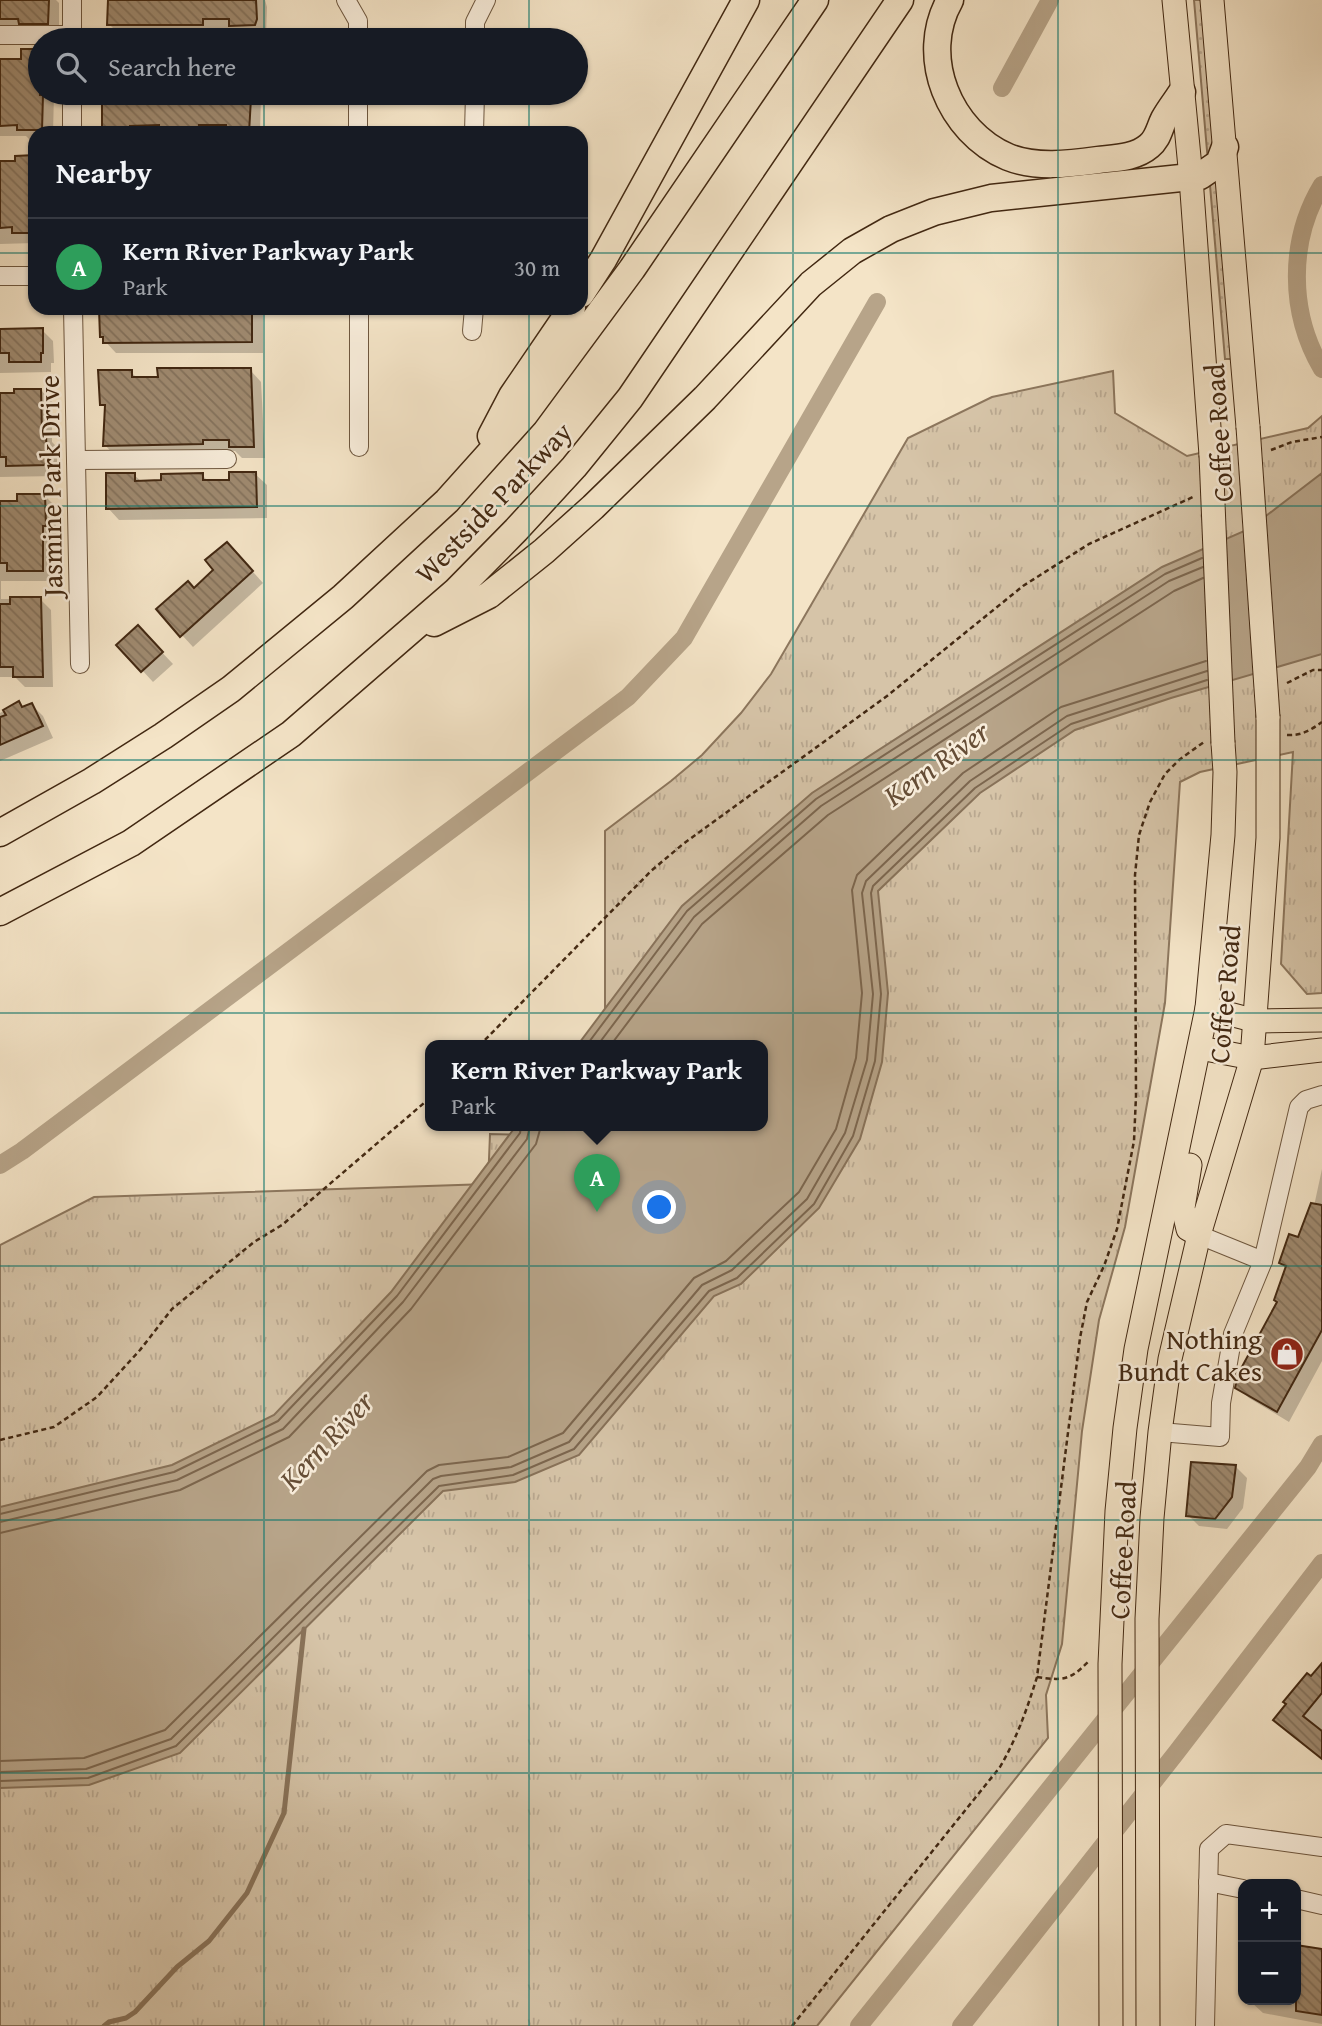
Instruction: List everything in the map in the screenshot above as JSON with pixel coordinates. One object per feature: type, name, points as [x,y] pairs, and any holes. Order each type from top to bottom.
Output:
[{"type":"highway","points":[[588,284],[603,261],[746,0]]},
{"type":"highway","name":"Westside Parkway","points":[[0,833],[163,737],[231,689],[343,597],[447,501],[525,414],[624,280],[815,0]]},
{"type":"highway","name":"Westside Parkway","points":[[0,912],[131,843],[193,803],[291,734],[456,591],[574,467],[630,398],[900,0]]},
{"type":"highway","points":[[950,0],[937,41],[938,68],[943,87],[964,124],[984,143],[1008,157],[1043,164],[1087,161],[1141,152],[1156,139],[1163,121],[1182,92]]},
{"type":"highway","points":[[392,645],[489,595],[544,551],[705,398],[811,284],[852,251],[891,229],[934,212],[991,198],[1200,176],[1214,169],[1223,156],[1225,147]]},
{"type":"highway","points":[[447,501],[474,469],[512,396],[567,315]]},
{"type":"main road","name":"Coffee Road","points":[[1111,2026],[1110,1662],[1116,1511],[1136,1349],[1208,1008],[1223,835],[1225,772],[1217,740],[1212,455],[1191,178],[1174,0]]},
{"type":"main road","name":"Coffee Road","points":[[1148,2026],[1147,1619],[1160,1432],[1170,1359],[1199,1236],[1252,1058],[1268,838],[1268,725],[1248,427],[1212,0]]},
{"type":"main road","points":[[1208,1008],[1256,1020],[1322,1020]]},
{"type":"main road","points":[[1200,1048],[1252,1058],[1322,1050]]},
{"type":"main road","points":[[1181,1132],[1192,1151],[1183,1208],[1188,1229],[1199,1236]]},
{"type":"main road","points":[[1111,1604],[1126,1580],[1137,1448],[1142,1434],[1160,1432]]},
{"type":"main road","points":[[1111,1959],[1121,1972],[1127,1988],[1126,2026]]},
{"type":"street","points":[[72,0],[72,28]]},
{"type":"street","points":[[346,0],[358,21],[358,28]]},
{"type":"street","points":[[475,28],[475,22],[486,0]]},
{"type":"street","points":[[0,35],[28,36]]},
{"type":"street","points":[[72,105],[72,126]]},
{"type":"street","points":[[358,105],[358,126]]},
{"type":"street","points":[[474,126],[475,105]]},
{"type":"street","points":[[0,276],[28,276]]},
{"type":"street","name":"Jasmine Park Drive","points":[[73,315],[80,664]]},
{"type":"street","points":[[359,315],[359,447]]},
{"type":"street","points":[[472,331],[473,315]]},
{"type":"street","points":[[76,460],[227,459]]},
{"type":"street","points":[[1160,1432],[1220,1437],[1221,1403],[1233,1334],[1263,1261],[1299,1107],[1306,1100],[1322,1095]]},
{"type":"street","points":[[1199,1236],[1263,1261]]},
{"type":"street","points":[[1205,2026],[1209,1849],[1226,1835],[1322,1847]]},
{"type":"street","points":[[1208,1882],[1238,1888]]},
{"type":"street","points":[[1301,1900],[1322,1905]]},
{"type":"path","points":[[1262,455],[1292,442],[1322,437]]},
{"type":"path","points":[[485,1040],[651,871],[683,844],[887,696],[1023,586],[1089,544],[1194,497]]},
{"type":"path","points":[[1285,685],[1313,670],[1322,670]]},
{"type":"path","points":[[1268,725],[1296,736],[1322,722]]},
{"type":"path","points":[[792,2026],[1000,1767],[1015,1741],[1037,1677],[1080,1338],[1087,1302],[1117,1230],[1134,1141],[1135,875],[1139,835],[1150,802],[1165,774],[1179,760],[1217,740]]},
{"type":"path","points":[[0,1440],[54,1427],[97,1396],[140,1350],[172,1309],[234,1257],[282,1225],[425,1102]]},
{"type":"path","points":[[1037,1677],[1063,1680],[1074,1676],[1088,1661],[1110,1662]]},
{"type":"green space","points":[[1194,0],[1202,0],[1232,359],[1225,359]]},
{"type":"green space","points":[[1113,371],[1115,413],[1187,456],[1308,428],[1322,416],[1322,993],[1307,994],[1281,964],[1293,752],[1200,772],[1180,782],[1165,1003],[1125,1227],[1099,1320],[1082,1431],[1062,1644],[1046,1695],[1048,1738],[817,2026],[0,2026],[0,1245],[94,1197],[488,1184],[490,1134],[605,1137],[691,1131],[768,1131],[768,1040],[605,1040],[605,831],[702,755],[741,713],[771,674],[908,438],[992,397]]},
{"type":"water","name":"Kern River","points":[[1322,473],[1322,654],[1171,698],[1075,730],[980,793],[878,891],[888,993],[882,1062],[860,1139],[819,1208],[741,1284],[714,1296],[579,1455],[515,1482],[443,1491],[180,1753],[89,1785],[0,1788],[0,1507],[172,1465],[274,1415],[391,1292],[512,1131],[768,1131],[768,1040],[582,1040],[682,906],[812,793],[1162,567],[1249,529]]},
{"type":"building","points":[[0,0],[49,0],[48,24],[19,24],[18,19],[0,19]]},
{"type":"building","points":[[108,0],[256,0],[257,19],[255,25],[229,26],[229,19],[203,19],[203,25],[107,25]]},
{"type":"building","points":[[21,49],[28,49],[28,105],[43,105],[42,126],[28,126],[28,130],[17,130],[17,125],[0,126],[0,59],[21,59]]},
{"type":"building","points":[[102,105],[251,105],[249,126],[102,126]]},
{"type":"building","points":[[28,155],[28,233],[12,233],[12,227],[0,228],[0,161],[15,161],[15,156]]},
{"type":"building","points":[[99,315],[252,315],[252,342],[103,343],[103,337],[100,337]]},
{"type":"building","points":[[43,328],[41,362],[9,362],[9,353],[0,353],[0,329]]},
{"type":"building","points":[[157,368],[251,368],[254,447],[229,447],[229,440],[203,440],[203,444],[103,446],[105,405],[100,405],[98,370],[132,370],[132,377],[158,377]]},
{"type":"building","points":[[14,389],[41,389],[42,434],[46,434],[47,465],[6,466],[6,457],[0,457],[0,393],[14,393]]},
{"type":"building","points":[[229,472],[256,472],[257,507],[106,509],[106,473],[135,473],[135,481],[161,480],[161,474],[203,473],[203,480],[229,480]]},
{"type":"building","points":[[17,494],[45,494],[43,571],[7,571],[7,563],[0,563],[0,501],[17,501]]},
{"type":"building","points":[[227,542],[253,571],[180,637],[156,609],[188,581],[194,588],[213,570],[205,560]]},
{"type":"building","points":[[10,597],[41,597],[43,677],[13,677],[13,667],[0,667],[0,604],[10,604]]},
{"type":"building","points":[[138,625],[163,652],[141,672],[116,645]]},
{"type":"building","points":[[19,701],[22,707],[32,703],[43,726],[0,745],[0,717],[6,715],[3,710]]},
{"type":"building","points":[[1311,1203],[1322,1205],[1322,1330],[1277,1412],[1235,1388],[1238,1374],[1277,1302],[1274,1300],[1286,1266],[1279,1263],[1289,1234],[1298,1237]]},
{"type":"building","points":[[1191,1462],[1236,1465],[1232,1497],[1215,1519],[1186,1516]]},
{"type":"building","points":[[1322,1663],[1322,1693],[1303,1716],[1322,1731],[1322,1759],[1273,1720],[1286,1704],[1283,1702],[1307,1673],[1311,1676]]},
{"type":"building","points":[[1301,1946],[1322,1949],[1322,2015],[1296,2011],[1296,2005],[1301,2005]]},
{"type":"waterway","points":[[1002,88],[1050,0]]},
{"type":"waterway","points":[[1322,185],[1303,230],[1297,277],[1303,324],[1322,369]]},
{"type":"waterway","points":[[0,1165],[628,697],[684,638],[877,302]]},
{"type":"waterway","points":[[859,2026],[1308,1467],[1322,1444]]},
{"type":"waterway","points":[[961,2026],[1322,1563]]},
{"type":"waterway","points":[[104,2026],[135,2012],[177,1967],[209,1941],[247,1893],[284,1813],[304,1629]]},
{"type":"place","name":"Kern River Parkway Park","points":[[597,1212]]},
{"type":"place","name":"Nothing Bundt Cakes","points":[[1287,1354]]}]
